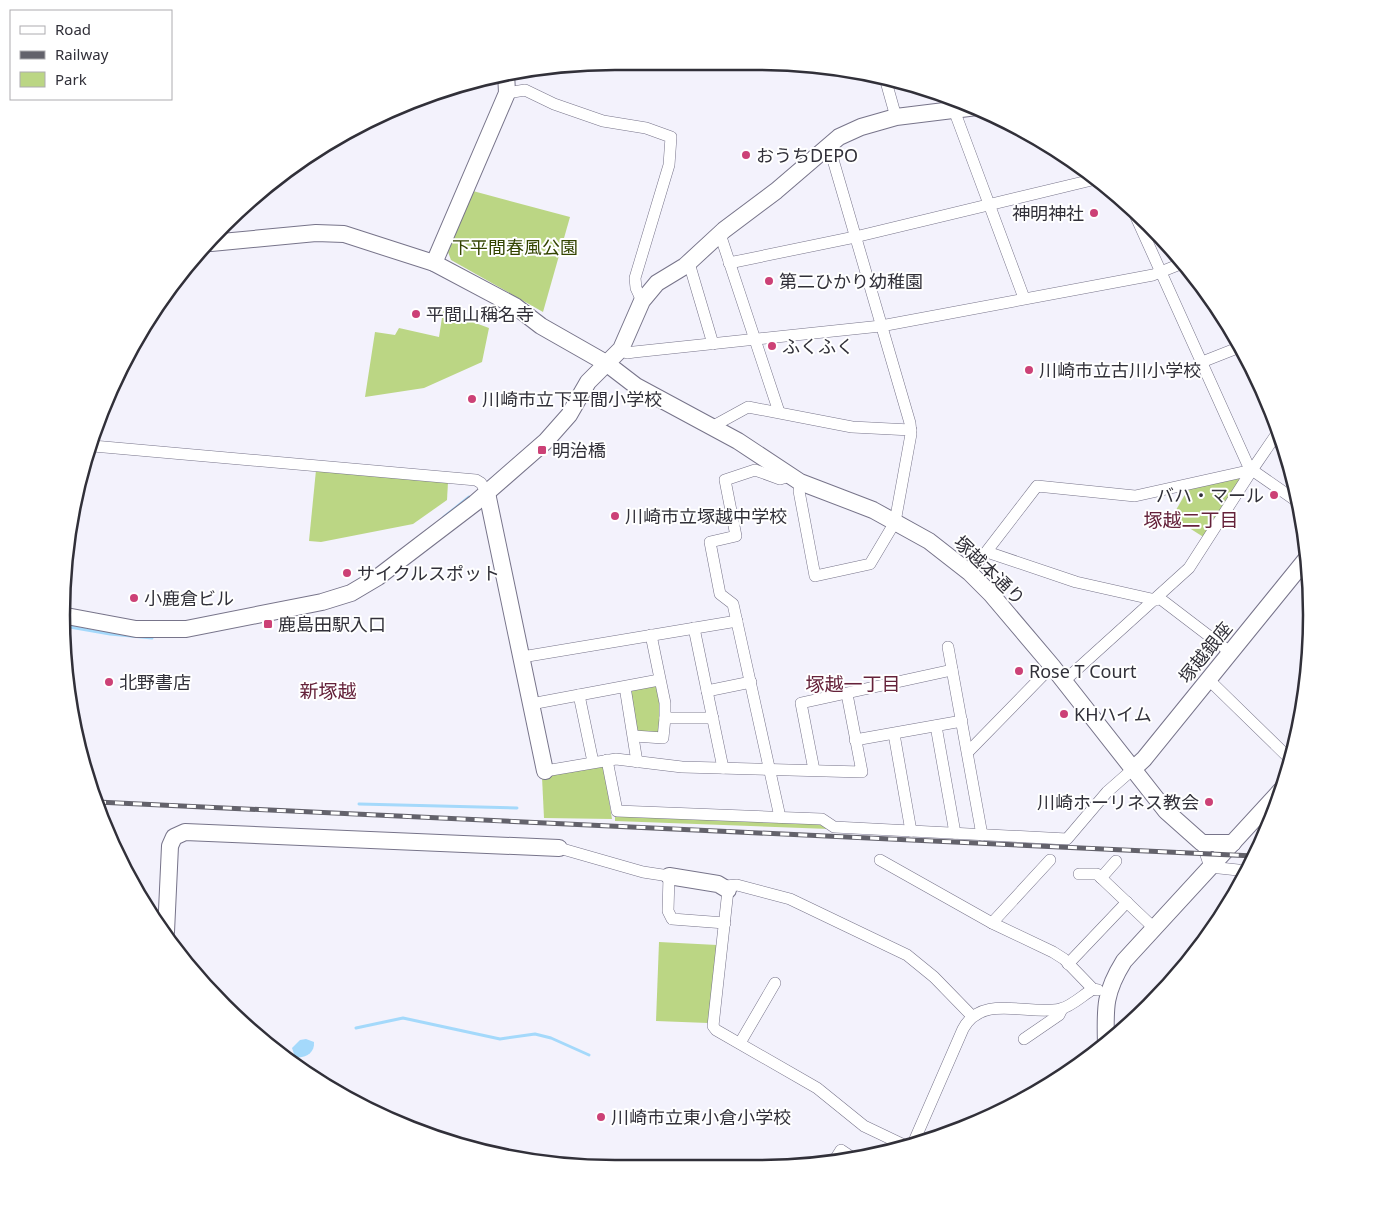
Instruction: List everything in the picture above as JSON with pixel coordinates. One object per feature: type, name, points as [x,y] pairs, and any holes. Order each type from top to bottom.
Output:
[{"type":"street","points":[[434,263],[507,93],[506,81]]},
{"type":"street","points":[[888,86],[896,117]]},
{"type":"street","points":[[507,93],[525,90],[603,121],[646,128],[672,137],[669,165],[635,278],[636,288],[642,300]]},
{"type":"street","points":[[70,616],[136,629],[186,629],[322,602],[351,593],[378,577],[487,494],[546,441],[569,414],[588,382],[621,349],[642,300],[657,283],[689,263],[720,234],[776,191],[839,137],[861,127],[896,117],[961,109]]},
{"type":"street","points":[[954,110],[1024,298]]},
{"type":"street","points":[[780,817],[733,604],[720,594],[710,542],[736,536],[725,480],[755,470],[780,479],[795,479],[815,576],[870,564],[895,522],[911,430],[829,146]]},
{"type":"street","points":[[729,263],[854,237],[1087,181]]},
{"type":"street","points":[[1141,228],[1247,463],[1252,470],[1290,496]]},
{"type":"street","name":"塚越本通り","points":[[218,242],[316,233],[344,234],[434,263],[515,306],[541,326],[606,363],[636,386],[738,441],[795,479],[850,500],[895,522],[936,546],[970,573],[1052,666],[1166,811],[1202,843]]},
{"type":"street","points":[[720,234],[779,412]]},
{"type":"street","points":[[689,263],[714,344]]},
{"type":"street","points":[[621,349],[627,353],[881,326],[1161,272],[1176,265]]},
{"type":"street","points":[[1202,362],[1234,350]]},
{"type":"street","points":[[715,428],[717,424],[748,407],[852,427],[911,430]]},
{"type":"street","points":[[1063,682],[1189,568],[1273,439]]},
{"type":"street","points":[[97,446],[476,480],[481,483],[487,494],[545,771],[607,760],[723,768],[862,772],[847,694]]},
{"type":"street","points":[[970,573],[1037,486],[1135,496],[1252,470]]},
{"type":"street","points":[[987,552],[1076,582],[1157,598],[1230,652]]},
{"type":"street","name":"塚越銀座","points":[[1132,770],[1140,764],[1301,566]]},
{"type":"street","points":[[522,657],[737,621]]},
{"type":"street","points":[[694,628],[723,768]]},
{"type":"street","points":[[634,736],[663,738],[665,703],[651,635]]},
{"type":"street","points":[[948,647],[982,835]]},
{"type":"street","points":[[968,752],[1052,666]]},
{"type":"street","points":[[814,770],[800,703],[952,670]]},
{"type":"street","points":[[1208,679],[1285,754]]},
{"type":"street","points":[[532,704],[659,680]]},
{"type":"street","points":[[707,691],[751,682]]},
{"type":"street","points":[[625,687],[637,762]]},
{"type":"street","points":[[579,696],[593,762]]},
{"type":"street","points":[[665,718],[713,718]]},
{"type":"street","points":[[856,740],[962,721]]},
{"type":"street","points":[[936,726],[956,833]]},
{"type":"street","points":[[894,734],[911,831]]},
{"type":"street","points":[[607,760],[617,811],[822,819],[834,827],[1066,839],[1107,792],[1132,770]]},
{"type":"street","points":[[917,1136],[964,1029],[972,1016],[989,1008],[1062,1009],[1100,990],[1124,960],[1233,842],[1262,821]]},
{"type":"street","points":[[166,924],[170,846],[174,837],[185,832],[560,848],[643,872],[726,888],[737,885],[790,899],[907,955],[934,977],[972,1016]]},
{"type":"street","points":[[1210,867],[1202,843],[1233,842]]},
{"type":"street","points":[[880,860],[992,923],[1053,952],[1100,990],[1105,1035]]},
{"type":"street","points":[[992,923],[1050,860]]},
{"type":"street","points":[[1101,878],[1116,861]]},
{"type":"street","points":[[1210,867],[1239,870]]},
{"type":"street","points":[[1079,874],[1097,874],[1154,928]]},
{"type":"street","points":[[669,876],[668,911],[672,919],[724,923]]},
{"type":"street","points":[[726,888],[713,1026],[816,1088],[864,1126],[896,1142]]},
{"type":"street","points":[[1068,964],[1127,902]]},
{"type":"street","points":[[740,1043],[775,983]]},
{"type":"street","points":[[1024,1039],[1059,1015],[1062,1009]]},
{"type":"green space","name":"下平間春風公園","points":[[473,191],[570,217],[543,312],[451,260],[448,252]]},
{"type":"green space","points":[[443,311],[489,328],[482,362],[424,388],[365,397],[375,332],[395,335],[399,328],[439,337]]},
{"type":"green space","points":[[316,470],[448,482],[447,500],[413,524],[321,542],[309,541]]},
{"type":"green space","points":[[1247,474],[1205,538],[1172,517],[1188,489]]},
{"type":"green space","points":[[656,686],[661,705],[658,734],[636,732],[629,691]]},
{"type":"green space","points":[[601,765],[604,768],[612,819],[544,818],[542,777]]},
{"type":"green space","points":[[615,816],[816,823],[829,829],[615,821]]},
{"type":"green space","points":[[659,942],[717,945],[708,1023],[656,1021]]},
{"type":"water","points":[[306,1039],[314,1042],[314,1046],[306,1056],[297,1057],[292,1048],[300,1040]]},
{"type":"waterway","points":[[444,517],[469,497]]},
{"type":"waterway","points":[[70,627],[110,634],[152,638]]},
{"type":"waterway","points":[[359,804],[517,808]]},
{"type":"waterway","points":[[356,1028],[403,1018],[500,1039],[535,1034],[551,1038],[589,1055]]},
{"type":"railway","points":[[103,802],[1247,856]]},
{"type":"place","name":"おうちDEPO","points":[[746,155]]},
{"type":"place","name":"神明神社","points":[[1094,213]]},
{"type":"place","name":"第二ひかり幼稚園","points":[[769,281]]},
{"type":"place","name":"平間山稱名寺","points":[[416,314]]},
{"type":"place","name":"ふくふく","points":[[772,346]]},
{"type":"place","name":"川崎市立古川小学校","points":[[1029,370]]},
{"type":"place","name":"川崎市立下平間小学校","points":[[472,399]]},
{"type":"place","name":"明治橋","points":[[542,450]]},
{"type":"place","name":"バハ・マール","points":[[1274,495]]},
{"type":"place","name":"川崎市立塚越中学校","points":[[615,516]]},
{"type":"place","name":"サイクルスポット","points":[[347,573]]},
{"type":"place","name":"小鹿倉ビル","points":[[134,598]]},
{"type":"place","name":"鹿島田駅入口","points":[[268,624]]},
{"type":"place","name":"Rose T Court","points":[[1019,671]]},
{"type":"place","name":"北野書店","points":[[109,682]]},
{"type":"place","name":"KHハイム","points":[[1064,714]]},
{"type":"place","name":"川崎ホーリネス教会","points":[[1209,802]]},
{"type":"place","name":"川崎市立東小倉小学校","points":[[601,1117]]},
{"type":"district","name":"塚越二丁目","points":[[1191,520]]},
{"type":"district","name":"塚越一丁目","points":[[853,684]]},
{"type":"district","name":"新塚越","points":[[328,691]]}]
